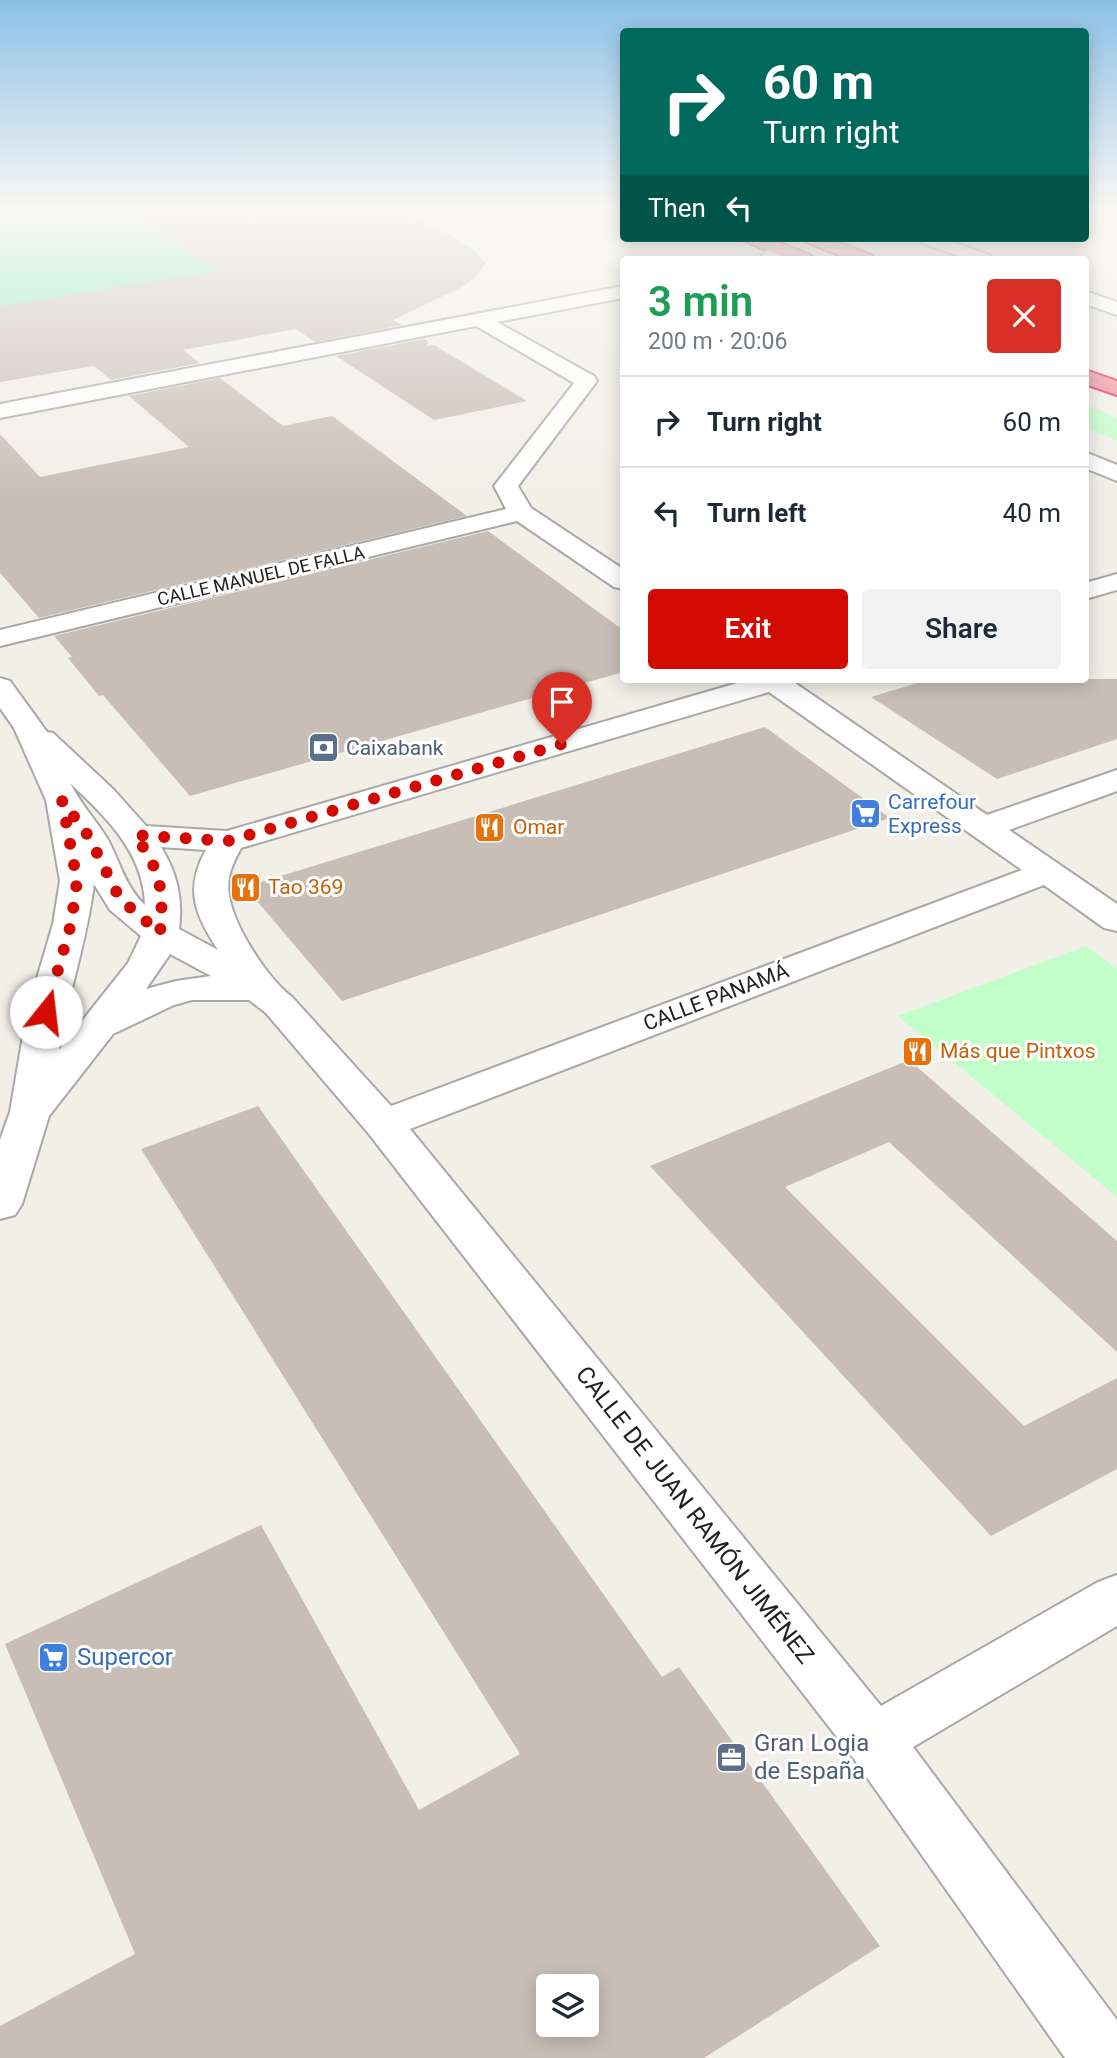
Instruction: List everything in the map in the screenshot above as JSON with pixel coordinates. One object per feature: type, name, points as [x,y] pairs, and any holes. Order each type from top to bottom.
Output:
[{"type":"highway","points":[[1089,378],[1117,389]]},
{"type":"street","points":[[0,411],[544,306]]},
{"type":"street","points":[[476,318],[586,381],[506,486],[521,513],[620,579]]},
{"type":"street","points":[[1089,461],[1117,474]]},
{"type":"street","name":"CALLE MANUEL DE FALLA","points":[[0,638],[521,513]]},
{"type":"street","points":[[1089,590],[1117,582]]},
{"type":"street","points":[[135,835],[228,841],[765,683]]},
{"type":"street","points":[[779,683],[1117,920]]},
{"type":"street","points":[[0,687],[29,727],[95,789],[135,835],[153,862],[160,878],[163,899],[160,933],[145,965],[30,1112]]},
{"type":"street","points":[[29,727],[62,800],[89,837],[120,899],[160,933],[262,990]]},
{"type":"street","points":[[983,828],[1117,780]]},
{"type":"street","points":[[0,1203],[30,1112],[46,1012],[71,924],[77,881],[62,800]]},
{"type":"street","points":[[228,841],[213,873],[212,897],[219,922],[262,990]]},
{"type":"street","name":"CALLE PANAMÁ","points":[[384,1124],[1048,872]]},
{"type":"street","points":[[96,1030],[139,1005],[180,990],[205,985],[262,990]]},
{"type":"street","name":"CALLE DE JUAN RAMÓN JIMÉNEZ","points":[[262,990],[279,1004],[384,1124],[874,1740],[1098,2055]]},
{"type":"street","points":[[874,1740],[1117,1598]]},
{"type":"green space","points":[[0,306],[385,306],[362,316],[0,382]]},
{"type":"green space","points":[[1089,406],[1117,418],[1117,441],[1089,429]]},
{"type":"green space","points":[[1086,946],[1117,969],[1117,1197],[898,1016]]},
{"type":"building","points":[[0,306],[422,306],[393,320],[402,325],[315,342],[296,329],[183,350],[200,363],[111,380],[94,366],[0,382]]},
{"type":"building","points":[[424,339],[429,342],[426,346],[434,345],[527,401],[434,420],[336,356]]},
{"type":"building","points":[[220,378],[283,426],[332,416],[467,516],[39,618],[0,573],[0,434],[40,477],[189,447],[129,396]]},
{"type":"building","points":[[488,531],[620,628],[620,673],[190,796],[103,695],[99,696],[54,636]]},
{"type":"building","points":[[1089,679],[1117,679],[1117,739],[997,779],[871,697],[918,683],[1089,683]]},
{"type":"building","points":[[765,727],[890,818],[342,1001],[245,887]]},
{"type":"building","points":[[909,1060],[1117,1241],[1117,1352],[889,1142],[785,1187],[1024,1426],[1117,1378],[1117,1469],[991,1536],[650,1166]]},
{"type":"building","points":[[258,1106],[662,1677],[679,1667],[880,1946],[704,2058],[0,2058],[0,2026],[135,1954],[5,1644],[261,1525],[419,1810],[520,1754],[141,1149]]},
{"type":"place","name":"Caixabank","points":[[323,748]]},
{"type":"place","name":"Carrefour Express","points":[[865,814]]},
{"type":"place","name":"Omar","points":[[490,827]]},
{"type":"place","name":"Tao 369","points":[[245,887]]},
{"type":"place","name":"Más que Pintxos","points":[[917,1051]]},
{"type":"place","name":"Supercor","points":[[54,1657]]},
{"type":"place","name":"Gran Logia de España","points":[[731,1757]]},
{"type":"route","points":[[46,1012],[71,924],[77,881],[62,800],[89,837],[120,899],[160,933],[163,899],[160,878],[135,835],[228,841],[562,744]]}]
